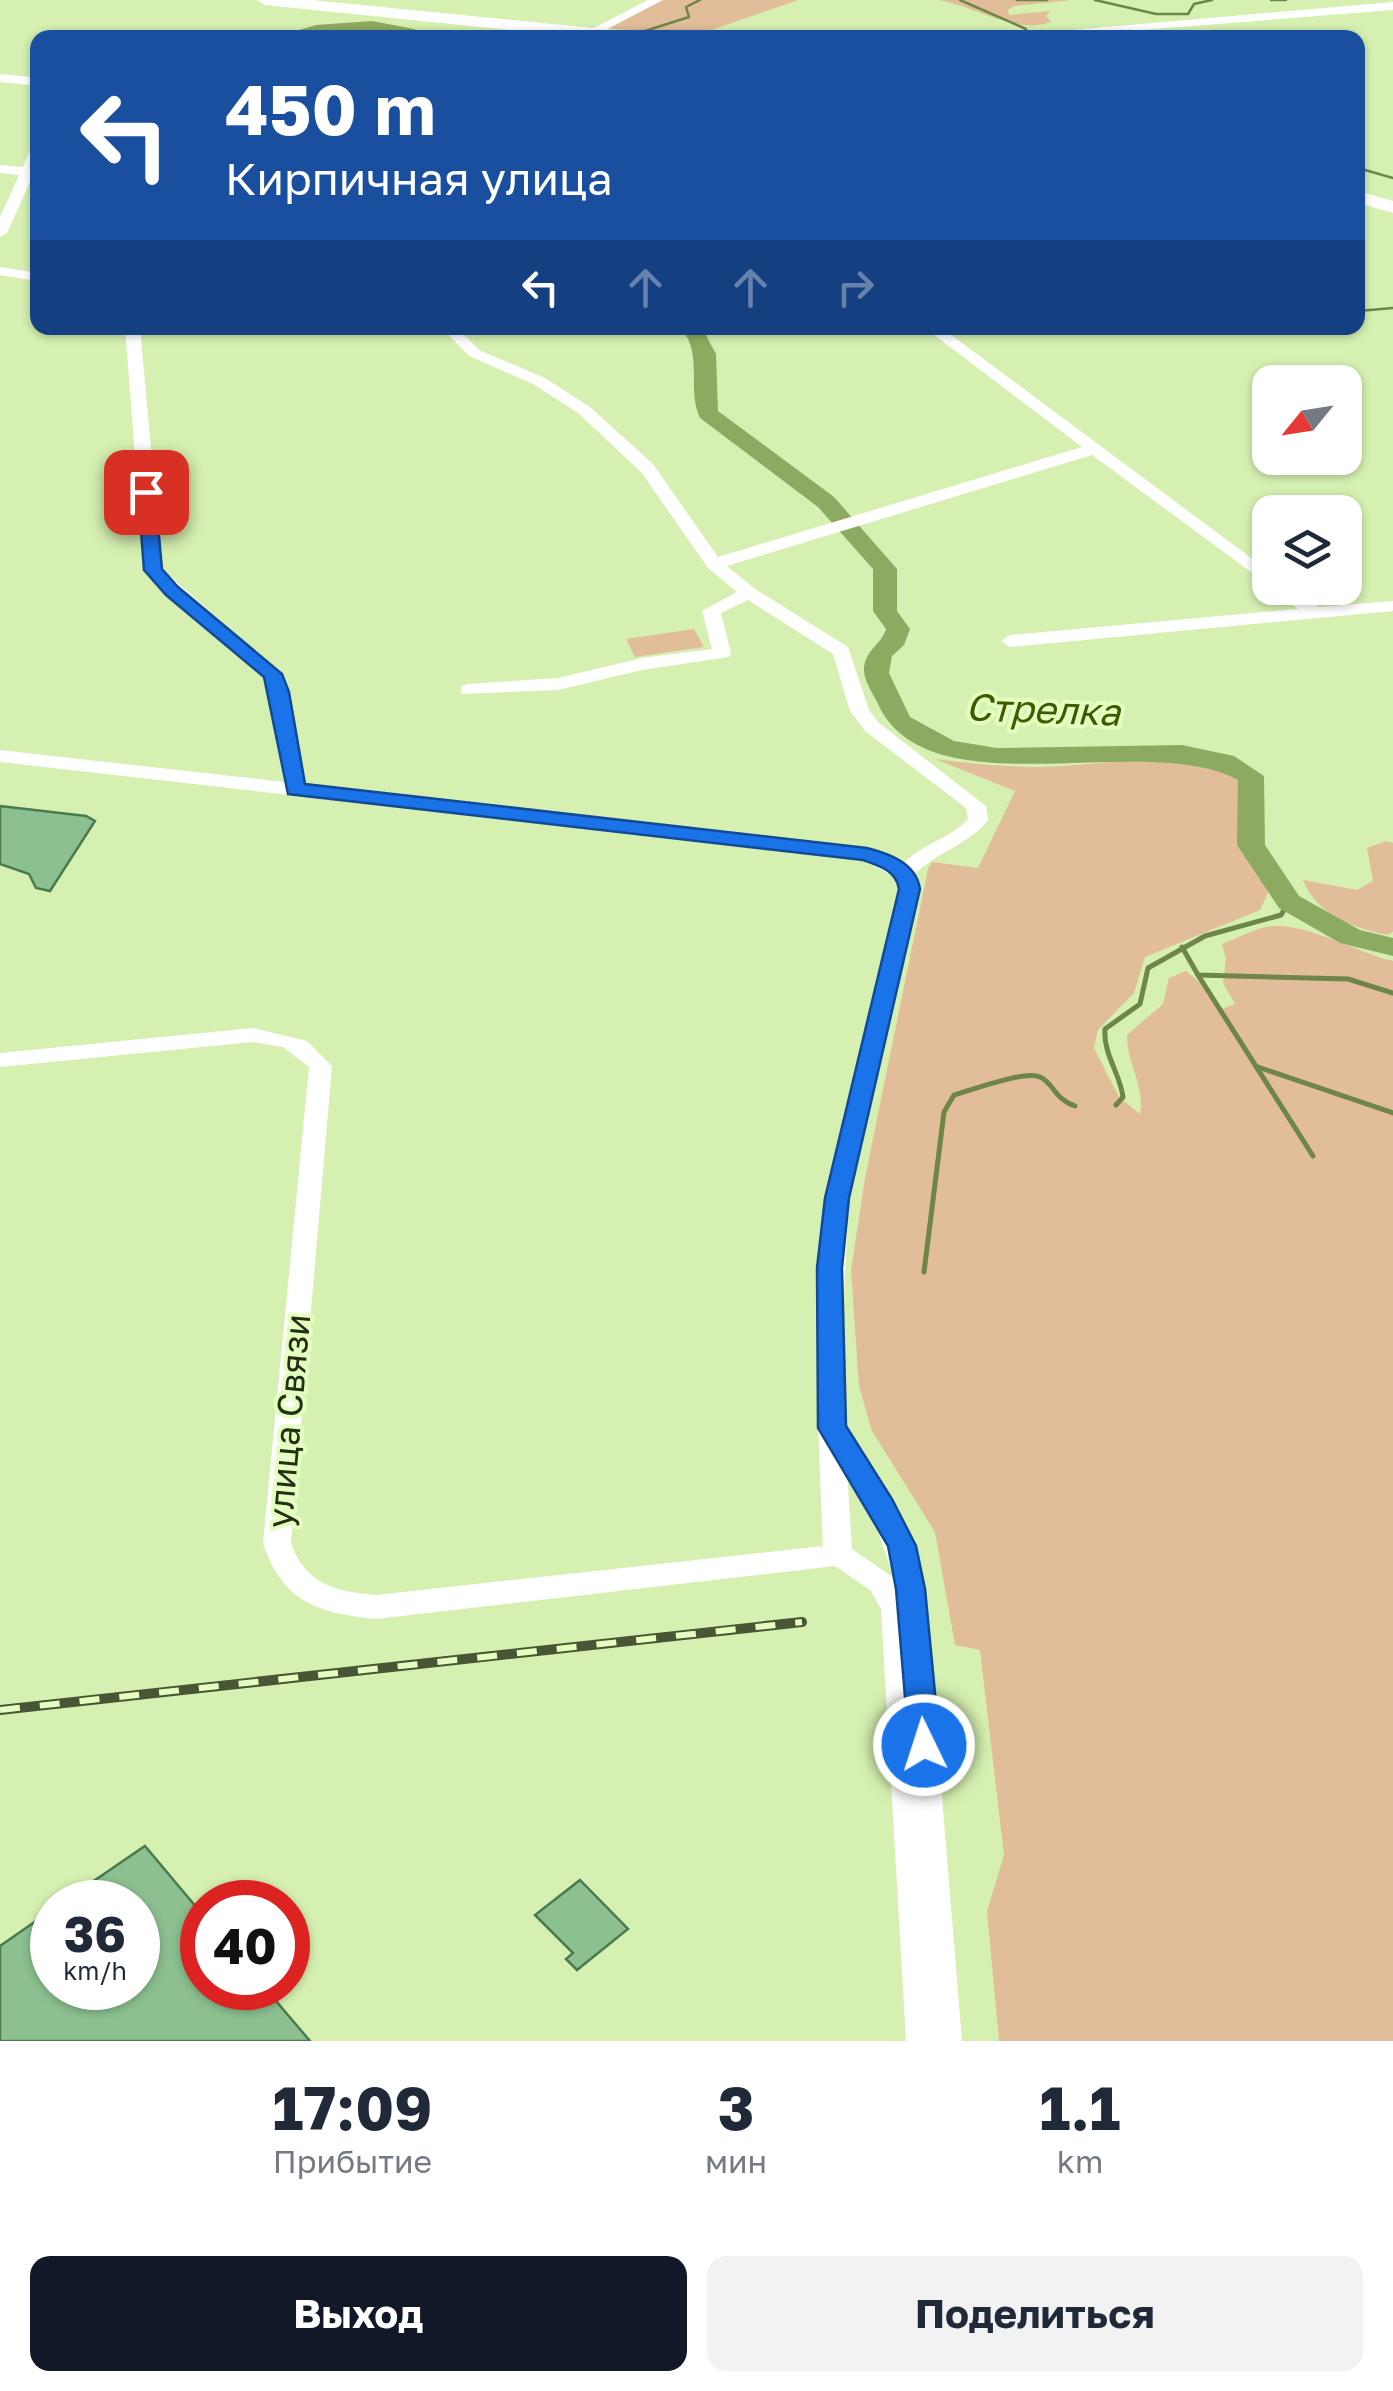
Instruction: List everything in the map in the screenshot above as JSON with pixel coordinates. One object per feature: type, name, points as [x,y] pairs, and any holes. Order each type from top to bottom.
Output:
[{"type":"main road","points":[[265,0],[570,30]]},
{"type":"main road","points":[[1365,199],[1393,208]]},
{"type":"street","points":[[594,30],[657,0]]},
{"type":"street","points":[[1090,30],[1393,6]]},
{"type":"street","points":[[0,78],[30,81]]},
{"type":"street","points":[[1,230],[30,164]]},
{"type":"street","points":[[0,169],[26,172]]},
{"type":"street","points":[[133,335],[153,570],[172,591],[273,674],[295,790]]},
{"type":"street","points":[[456,335],[474,353],[539,381],[609,431],[647,468],[714,564],[748,593],[836,646],[846,660],[860,711],[872,727],[976,806],[978,820],[968,831],[899,869]]},
{"type":"street","points":[[942,335],[1252,568]]},
{"type":"street","points":[[714,564],[1094,449]]},
{"type":"street","points":[[468,690],[558,684],[642,664],[722,653],[710,611],[748,593]]},
{"type":"street","points":[[1304,605],[1317,614]]},
{"type":"street","points":[[1010,641],[1393,606]]},
{"type":"street","points":[[0,756],[867,854],[899,869],[910,889],[837,1198],[832,1238],[832,1428],[838,1555],[867,1570],[892,1594],[895,1608],[923,2041]]},
{"type":"street","name":"улица Связи","points":[[0,1060],[253,1035],[293,1040],[309,1049],[321,1066],[277,1542],[282,1564],[308,1590],[336,1604],[376,1607],[838,1555]]},
{"type":"street","points":[[832,1428],[902,1546],[911,1589],[945,2041]]},
{"type":"shaded area","points":[[660,0],[798,0],[711,30],[606,28]]},
{"type":"shaded area","points":[[938,0],[1071,0],[1014,6],[1008,10],[1009,15],[1050,11],[1046,16],[1051,22],[1024,25]]},
{"type":"shaded area","points":[[694,629],[704,647],[635,657],[626,639]]},
{"type":"shaded area","points":[[935,759],[1042,767],[1168,760],[1217,770],[1239,781],[1242,828],[1236,845],[1261,868],[1268,893],[1260,910],[1145,957],[1134,993],[1098,1030],[1094,1048],[1119,1097],[1140,1114],[1140,1094],[1127,1035],[1163,1004],[1169,978],[1186,971],[1203,985],[1219,1010],[1235,1004],[1223,983],[1226,959],[1222,944],[1260,928],[1280,926],[1312,932],[1393,961],[1393,2041],[999,2041],[987,1911],[1004,1855],[980,1650],[955,1645],[935,1532],[872,1431],[859,1386],[851,1270],[865,1178],[928,869],[932,862],[978,868],[1015,791]]},
{"type":"shaded area","points":[[1386,841],[1393,843],[1393,932],[1387,935],[1337,918],[1317,902],[1303,880],[1357,890],[1373,881],[1367,848]]},
{"type":"building","points":[[0,806],[86,816],[95,821],[50,891],[36,888],[29,874],[0,864]]},
{"type":"building","points":[[145,1846],[180,1888],[180,2010],[284,2010],[310,2041],[0,2041],[0,1946],[30,1925],[30,2010],[160,2010],[160,1880],[95,1880]]},
{"type":"building","points":[[580,1880],[628,1929],[577,1970],[566,1959],[573,1953],[535,1915]]},
{"type":"waterway","points":[[648,30],[689,17],[686,7],[700,0]]},
{"type":"waterway","points":[[960,0],[1026,29]]},
{"type":"waterway","points":[[1017,0],[1047,0]]},
{"type":"waterway","points":[[1095,0],[1156,14],[1188,14],[1194,4],[1212,0]]},
{"type":"waterway","points":[[1271,0],[1286,0]]},
{"type":"waterway","name":"Стрелка","points":[[316,30],[353,26],[399,30]]},
{"type":"waterway","points":[[1365,170],[1393,178]]},
{"type":"waterway","points":[[1365,310],[1393,308]]},
{"type":"waterway","name":"Стрелка","points":[[698,335],[705,354],[708,413],[826,502],[885,569],[885,611],[898,629],[895,640],[880,653],[876,673],[899,722],[947,748],[997,756],[1182,753],[1225,762],[1251,776],[1251,845],[1289,902],[1350,937],[1393,947]]},
{"type":"waterway","points":[[1183,948],[1205,936],[1281,915],[1289,902]]},
{"type":"waterway","points":[[1116,1105],[1123,1097],[1105,1029],[1140,1004],[1148,968],[1183,948]]},
{"type":"waterway","points":[[1183,948],[1198,975]]},
{"type":"waterway","points":[[1198,975],[1348,979],[1393,993]]},
{"type":"waterway","points":[[1198,975],[1313,1156]]},
{"type":"waterway","points":[[1258,1067],[1393,1113]]},
{"type":"waterway","points":[[924,1272],[944,1112],[954,1095],[1011,1078],[1033,1076],[1045,1080],[1062,1099],[1075,1106]]},
{"type":"railway","points":[[0,1710],[802,1622]]},
{"type":"route","points":[[146,492],[153,570],[172,591],[273,674],[295,790],[867,854],[894,865],[908,878],[910,889],[837,1198],[830,1268],[832,1428],[902,1546],[911,1589],[924,1745]]}]
